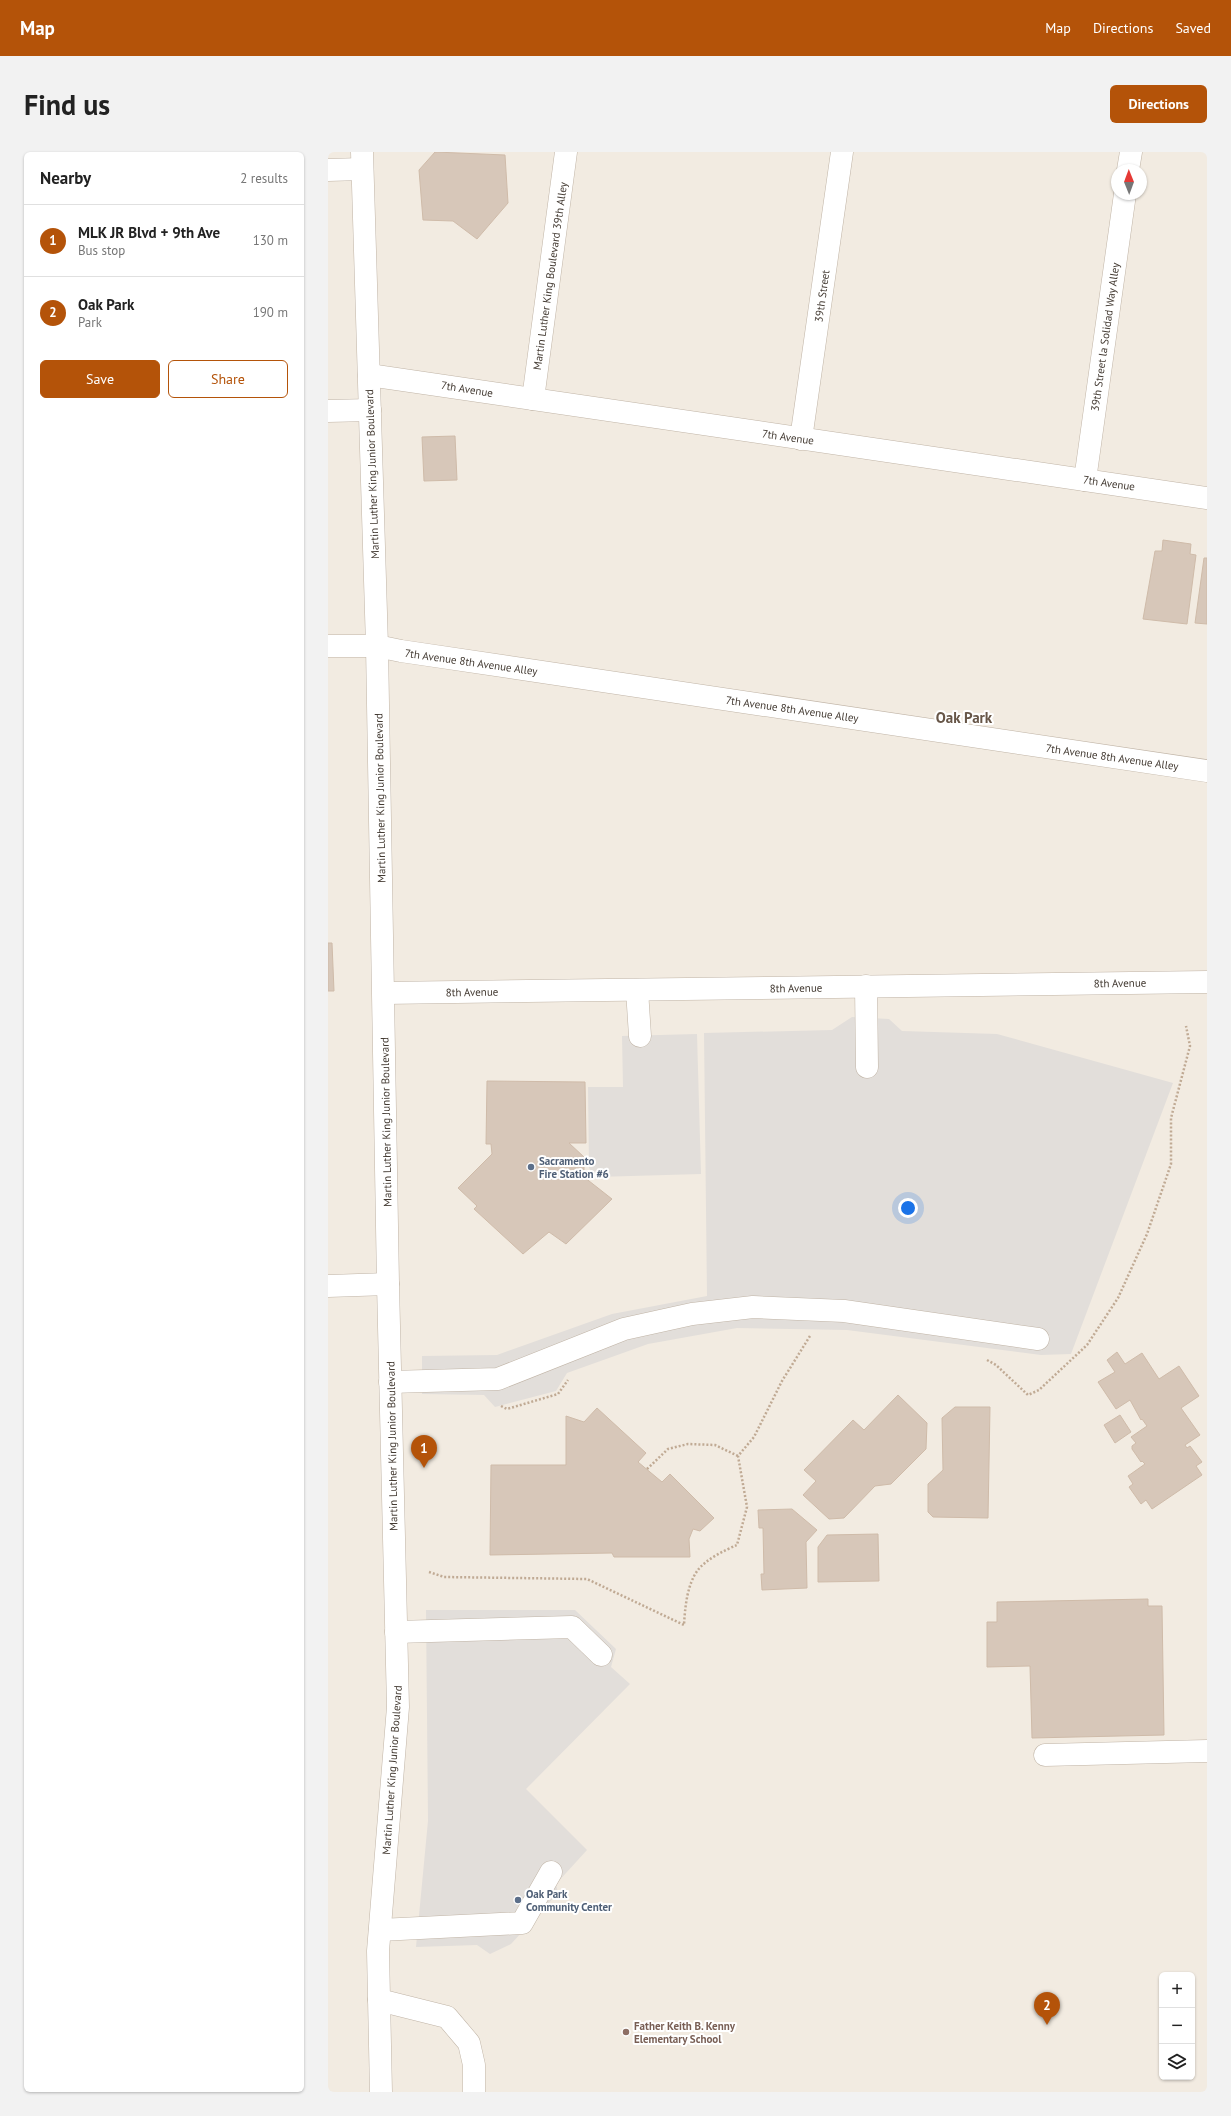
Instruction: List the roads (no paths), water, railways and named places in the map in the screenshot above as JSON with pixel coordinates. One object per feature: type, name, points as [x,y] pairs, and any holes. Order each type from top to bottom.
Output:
[{"type":"street","name":"Martin Luther King Boulevard 39th Alley","points":[[533,399],[566,152]]},
{"type":"street","name":"39th Street","points":[[801,439],[842,152]]},
{"type":"street","points":[[1129,164],[1131,152]]},
{"type":"street","points":[[328,170],[362,161]]},
{"type":"street","name":"Martin Luther King Junior Boulevard","points":[[362,161],[377,646],[388,1284],[398,1707],[378,1952],[381,2092]]},
{"type":"street","name":"39th Street la Solidad Way Alley","points":[[1085,480],[1124,200]]},
{"type":"street","name":"7th Avenue","points":[[369,375],[1207,498]]},
{"type":"street","points":[[328,411],[370,410]]},
{"type":"street","points":[[328,646],[377,646]]},
{"type":"street","name":"7th Avenue 8th Avenue Alley","points":[[377,646],[402,652],[1207,771]]},
{"type":"street","name":"8th Avenue","points":[[384,993],[1207,982]]},
{"type":"street","points":[[866,986],[867,1067]]},
{"type":"street","points":[[637,990],[640,1036]]},
{"type":"street","points":[[328,1286],[388,1284]]},
{"type":"street","points":[[390,1382],[498,1379],[624,1329],[692,1314],[753,1307],[844,1311],[1038,1339]]},
{"type":"street","points":[[396,1632],[572,1627],[601,1655]]},
{"type":"street","points":[[1045,1754],[1207,1751]]},
{"type":"street","points":[[380,1930],[522,1923],[551,1872]]},
{"type":"street","points":[[379,2000],[447,2017],[469,2042],[474,2065],[474,2092]]},
{"type":"place","name":"Sacramento Fire Station #6","points":[[531,1167]]},
{"type":"place","name":"MLK JR Blvd + 9th Ave","points":[[424,1468]]},
{"type":"place","name":"Oak Park Community Center","points":[[518,1900]]},
{"type":"place","name":"Oak Park","points":[[1047,2025]]},
{"type":"place","name":"Father Keith B. Kenny Elementary School","points":[[626,2032]]},
{"type":"district","name":"Oak Park","points":[[964,717]]}]
